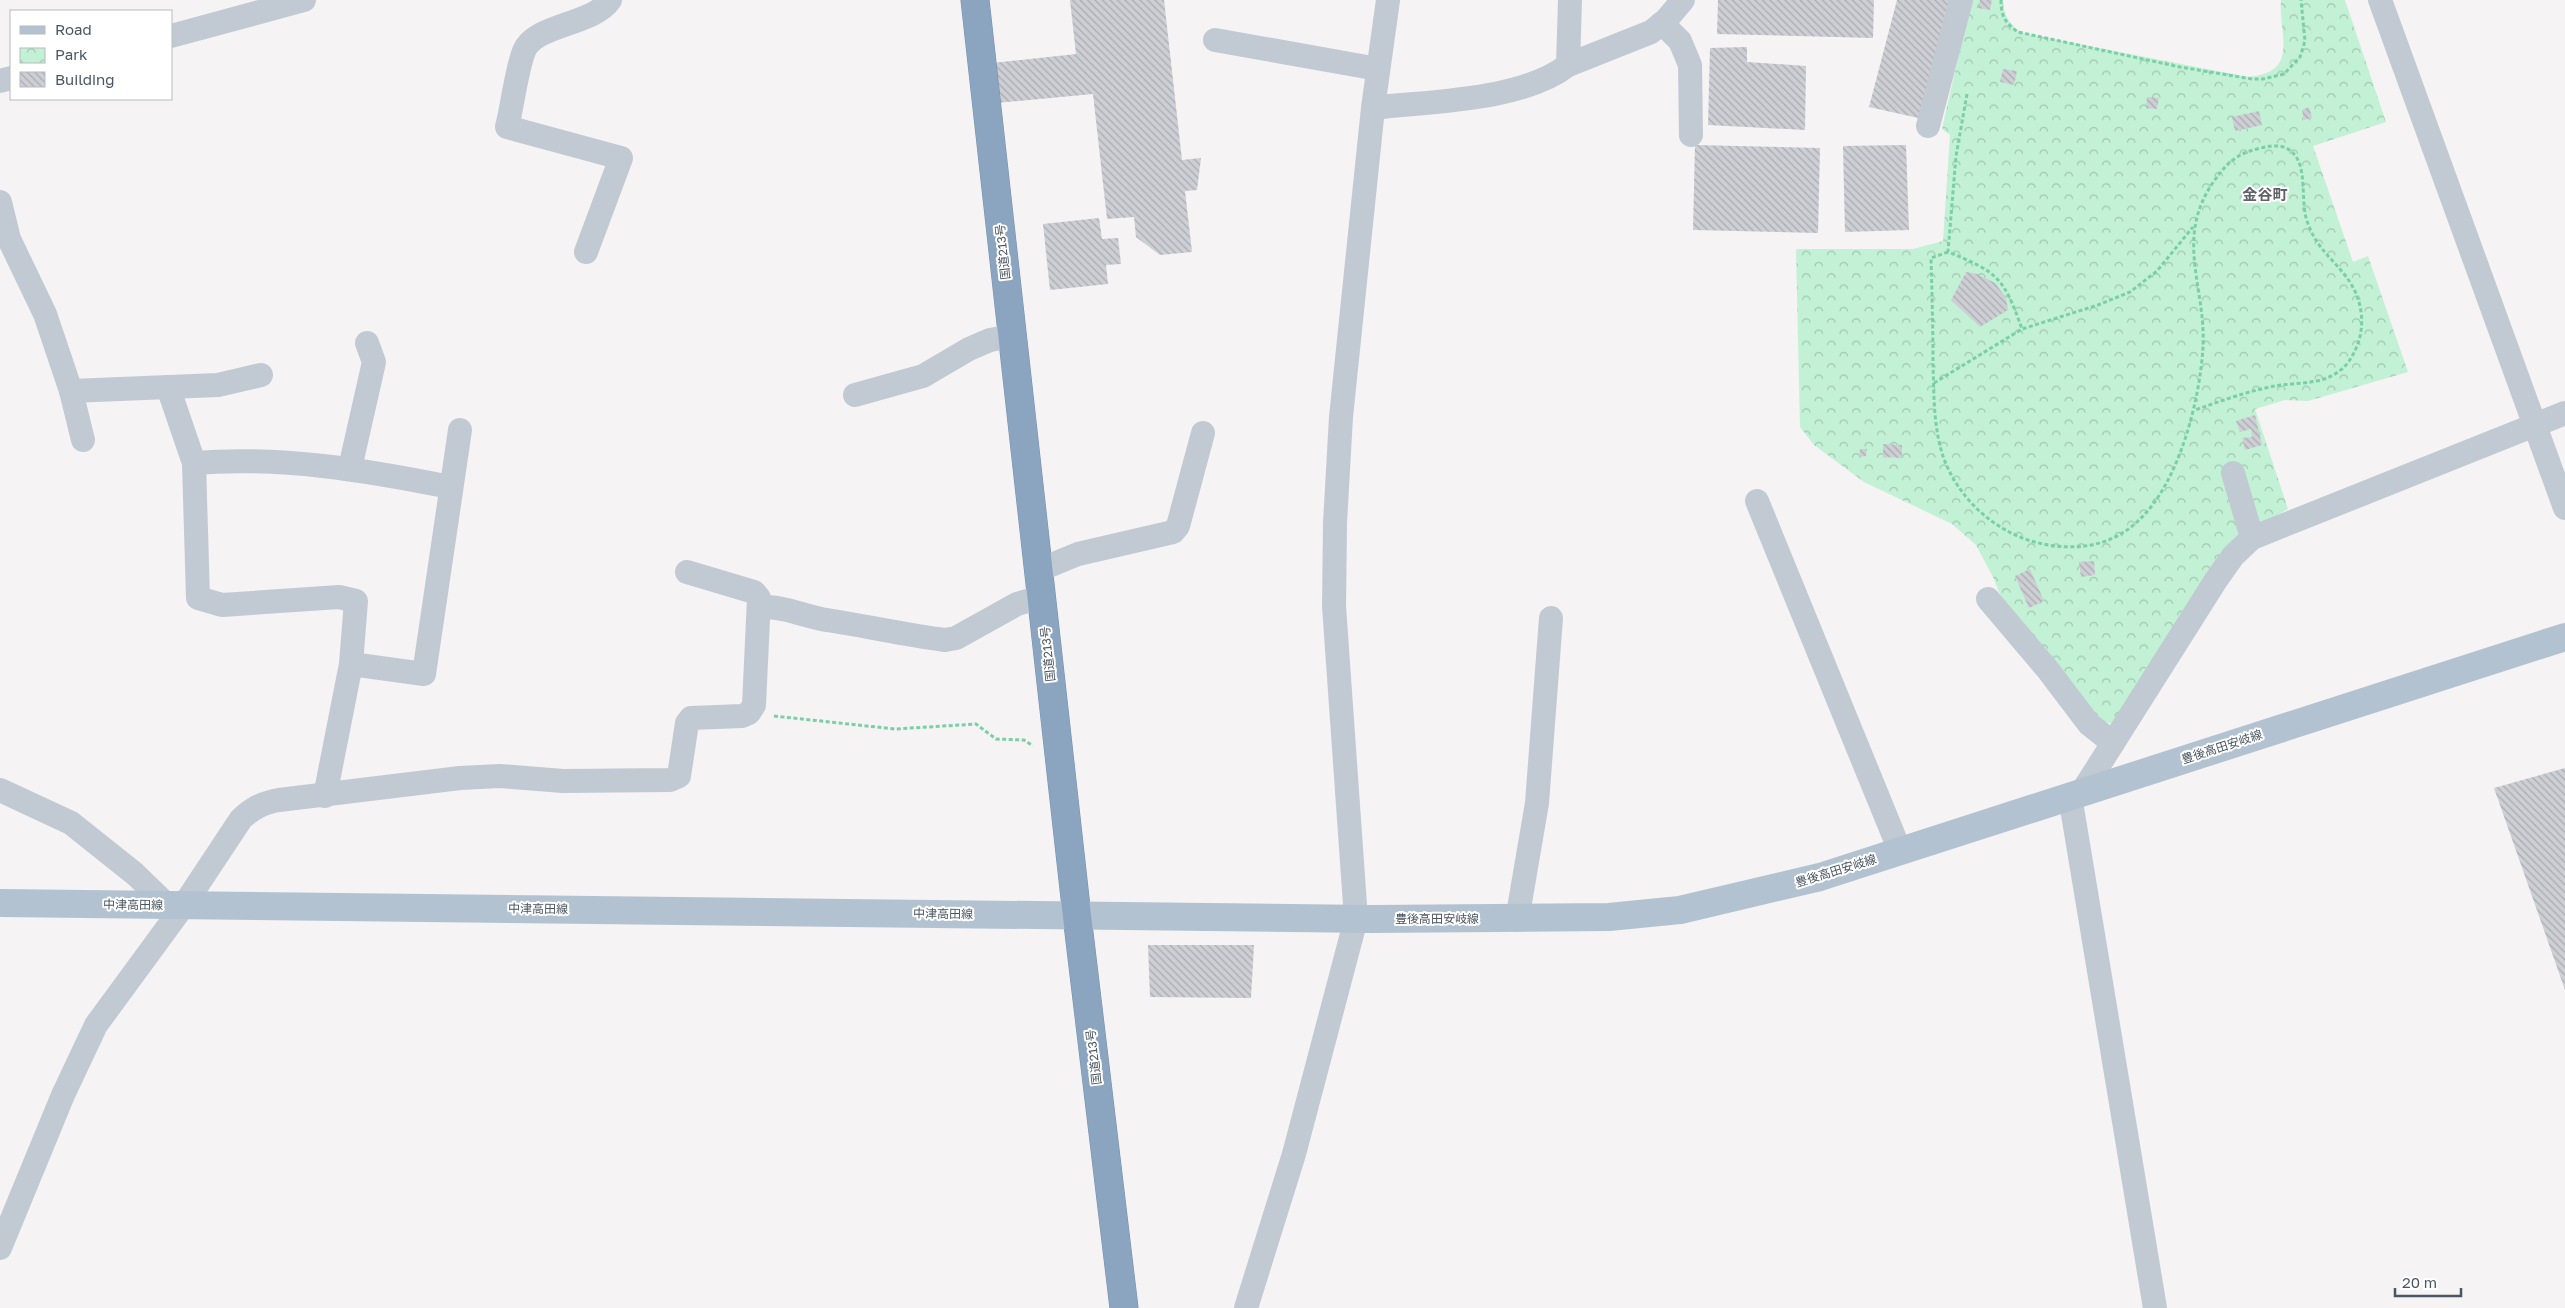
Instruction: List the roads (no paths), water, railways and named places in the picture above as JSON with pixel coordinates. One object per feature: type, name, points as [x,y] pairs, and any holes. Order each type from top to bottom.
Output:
[{"type":"highway","name":"国道213号","points":[[975,0],[1077,916],[1124,1308]]},
{"type":"main road","name":"豊後高田安岐線","points":[[1077,916],[1517,920],[1609,917],[1680,910],[1820,877],[2565,637]]},
{"type":"main road","name":"中津高田線","points":[[0,903],[1077,916]]},
{"type":"street","points":[[172,36],[304,0]]},
{"type":"street","points":[[586,252],[621,158],[507,127],[525,49],[535,38],[600,10],[610,0]]},
{"type":"street","points":[[1246,1308],[1294,1154],[1356,919],[1334,606],[1335,532],[1341,417],[1373,108],[1388,0]]},
{"type":"street","points":[[1568,66],[1570,0]]},
{"type":"street","points":[[1373,108],[1504,92],[1546,80],[1568,66],[1638,39],[1662,23],[1683,0]]},
{"type":"street","points":[[1928,126],[1961,0]]},
{"type":"street","points":[[2380,0],[2565,508]]},
{"type":"street","points":[[1662,23],[1680,41],[1690,65],[1691,135]]},
{"type":"street","points":[[1215,40],[1378,69]]},
{"type":"street","points":[[0,202],[8,239],[45,314],[71,391],[83,440]]},
{"type":"street","points":[[855,395],[923,376],[969,349],[990,340],[1012,336]]},
{"type":"street","points":[[350,468],[374,362],[367,343]]},
{"type":"street","points":[[71,391],[218,385],[260,375]]},
{"type":"street","points":[[168,387],[194,463],[198,598],[222,606],[339,598],[356,601],[351,664],[325,796]]},
{"type":"street","points":[[2155,1308],[2076,794],[2113,742],[2216,580],[2234,556],[2252,538],[2565,413]]},
{"type":"street","points":[[351,664],[424,674],[450,487],[460,430]]},
{"type":"street","points":[[1038,570],[1078,554],[1174,532],[1178,526],[1203,433]]},
{"type":"street","points":[[194,463],[225,460],[350,468],[450,487]]},
{"type":"street","points":[[2233,473],[2252,538]]},
{"type":"street","points":[[1756,501],[1900,851]]},
{"type":"street","points":[[0,1248],[63,1095],[96,1025],[175,905],[241,819],[251,809],[264,802],[460,778],[500,776],[563,781],[670,780],[679,776],[687,723],[691,718],[742,716],[749,713],[754,705],[759,598],[754,592],[688,572]]},
{"type":"street","points":[[759,609],[764,607],[774,608],[825,620],[946,640],[956,638],[1017,604],[1041,597]]},
{"type":"street","points":[[1988,599],[2048,670],[2089,724],[2113,742]]},
{"type":"street","points":[[1517,920],[1537,803],[1551,618]]},
{"type":"street","points":[[0,790],[71,823],[175,905]]},
{"type":"district","name":"金谷町","points":[[2265,195]]}]
